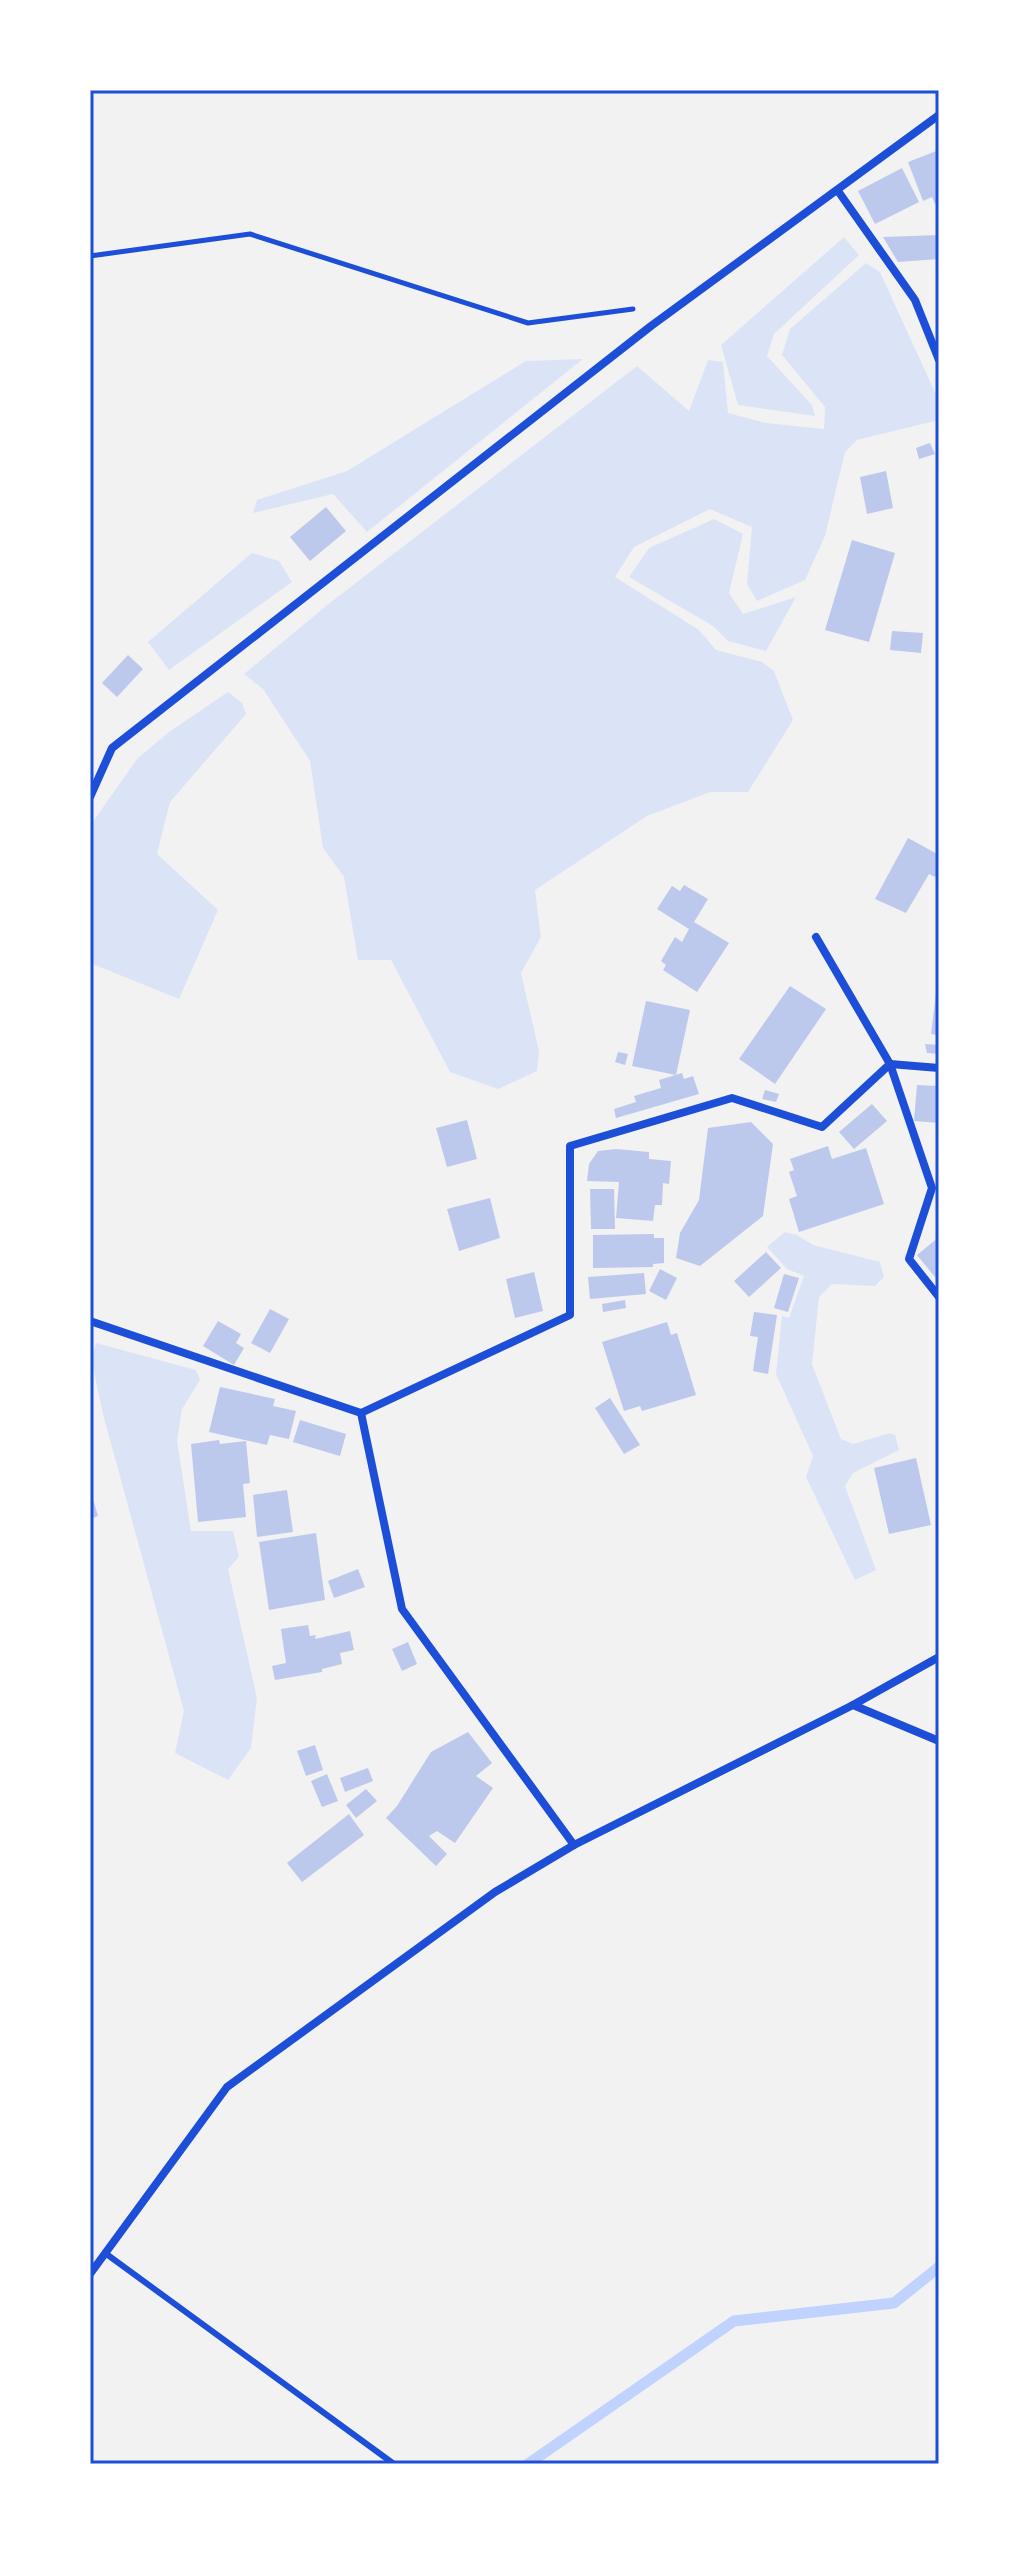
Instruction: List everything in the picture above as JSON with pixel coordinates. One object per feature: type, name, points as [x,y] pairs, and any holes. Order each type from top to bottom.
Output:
[{"type":"street","points":[[90,797],[112,748],[651,326],[939,115]]},
{"type":"street","points":[[838,191],[915,300],[939,360]]},
{"type":"street","points":[[816,937],[890,1064],[932,1188],[909,1259],[939,1297]]},
{"type":"street","points":[[90,1321],[361,1413],[570,1315],[570,1146],[732,1098],[822,1127],[890,1064],[939,1068]]},
{"type":"street","points":[[361,1413],[402,1609],[574,1845]]},
{"type":"street","points":[[90,2274],[227,2087],[495,1892],[574,1845],[853,1705],[939,1657]]},
{"type":"street","points":[[853,1705],[939,1741]]},
{"type":"lane","points":[[105,2253],[394,2464]]},
{"type":"path","points":[[90,256],[250,234],[528,323],[633,309],[651,326]]},
{"type":"shaded area","points":[[844,237],[859,255],[774,334],[767,356],[812,405],[815,416],[738,405],[721,345]]},
{"type":"shaded area","points":[[866,263],[880,272],[939,401],[939,420],[857,440],[845,452],[825,536],[805,580],[757,601],[747,584],[752,527],[710,509],[634,547],[615,577],[699,630],[716,650],[762,662],[774,671],[793,720],[748,792],[710,792],[647,816],[535,890],[541,937],[521,973],[539,1051],[537,1071],[498,1089],[450,1072],[391,960],[358,960],[344,877],[323,848],[310,761],[263,689],[244,674],[326,606],[637,366],[689,411],[708,360],[723,362],[728,413],[766,423],[824,429],[825,407],[782,355],[790,329]]},
{"type":"shaded area","points":[[583,359],[367,532],[333,494],[253,513],[257,500],[347,471],[526,361]]},
{"type":"shaded area","points":[[714,519],[743,534],[729,593],[743,614],[796,597],[766,651],[728,641],[713,626],[629,577],[649,548]]},
{"type":"shaded area","points":[[252,553],[279,561],[292,582],[169,670],[148,642]]},
{"type":"shaded area","points":[[228,692],[242,703],[246,714],[170,802],[157,854],[218,910],[179,999],[90,963],[90,826],[137,759],[169,732]]},
{"type":"shaded area","points":[[785,1232],[813,1245],[880,1262],[884,1277],[875,1286],[832,1284],[819,1297],[812,1364],[841,1439],[853,1444],[890,1433],[895,1435],[899,1450],[853,1473],[845,1486],[876,1570],[855,1580],[806,1477],[813,1456],[776,1374],[782,1316],[789,1318],[804,1276],[787,1269],[767,1247]]},
{"type":"shaded area","points":[[96,1343],[196,1370],[200,1380],[182,1409],[177,1441],[191,1531],[233,1531],[239,1557],[228,1569],[257,1698],[251,1748],[228,1780],[175,1753],[184,1711],[103,1414],[91,1358]]},
{"type":"building","points":[[939,150],[939,202],[935,204],[932,197],[923,201],[908,162]]},
{"type":"building","points":[[902,168],[919,202],[875,224],[858,191]]},
{"type":"building","points":[[939,235],[939,259],[898,262],[883,237]]},
{"type":"building","points":[[930,443],[935,454],[919,459],[916,448]]},
{"type":"building","points":[[886,471],[893,508],[867,514],[860,477]]},
{"type":"building","points":[[326,507],[346,531],[310,561],[290,537]]},
{"type":"building","points":[[852,540],[895,553],[869,642],[825,630]]},
{"type":"building","points":[[892,631],[923,633],[921,653],[890,650]]},
{"type":"building","points":[[128,655],[143,669],[117,697],[102,683]]},
{"type":"building","points":[[908,838],[939,855],[939,871],[935,877],[929,874],[906,913],[875,899]]},
{"type":"building","points":[[684,885],[708,899],[694,922],[729,943],[697,992],[663,970],[666,965],[661,961],[675,937],[682,942],[689,929],[657,909],[672,886],[680,891]]},
{"type":"building","points":[[939,985],[939,1035],[931,1034]]},
{"type":"building","points":[[790,986],[826,1009],[775,1084],[739,1059]]},
{"type":"building","points":[[646,1001],[690,1010],[676,1075],[632,1066]]},
{"type":"building","points":[[925,1044],[939,1045],[939,1054],[927,1053]]},
{"type":"building","points":[[618,1052],[628,1054],[625,1065],[615,1062]]},
{"type":"building","points":[[682,1073],[684,1079],[693,1076],[699,1094],[616,1118],[614,1109],[636,1102],[634,1096],[661,1088],[659,1080]]},
{"type":"building","points":[[917,1085],[939,1086],[939,1123],[914,1121]]},
{"type":"building","points":[[765,1090],[779,1094],[776,1102],[762,1099]]},
{"type":"building","points":[[872,1104],[887,1121],[854,1149],[839,1132]]},
{"type":"building","points":[[467,1120],[477,1159],[447,1167],[436,1128]]},
{"type":"building","points":[[751,1122],[773,1144],[763,1216],[700,1266],[676,1258],[680,1233],[699,1200],[708,1128]]},
{"type":"building","points":[[828,1146],[832,1159],[866,1148],[884,1204],[799,1232],[789,1199],[797,1196],[789,1172],[794,1170],[790,1159]]},
{"type":"building","points":[[598,1151],[649,1152],[649,1159],[671,1161],[669,1184],[663,1183],[662,1205],[655,1205],[653,1221],[616,1218],[619,1182],[587,1181],[589,1164]]},
{"type":"building","points":[[590,1189],[614,1189],[615,1229],[591,1229]]},
{"type":"building","points":[[490,1198],[500,1238],[459,1251],[447,1209]]},
{"type":"building","points":[[654,1234],[654,1238],[664,1238],[664,1263],[653,1264],[653,1267],[593,1268],[593,1235]]},
{"type":"building","points":[[939,1237],[939,1282],[917,1255]]},
{"type":"building","points":[[766,1252],[781,1268],[749,1297],[734,1281]]},
{"type":"building","points":[[660,1269],[677,1278],[666,1300],[649,1291]]},
{"type":"building","points":[[534,1272],[543,1311],[515,1318],[506,1279]]},
{"type":"building","points":[[644,1273],[646,1294],[590,1299],[588,1277]]},
{"type":"building","points":[[784,1274],[799,1278],[788,1312],[774,1308]]},
{"type":"building","points":[[625,1300],[626,1308],[603,1312],[602,1304]]},
{"type":"building","points":[[270,1309],[289,1319],[270,1353],[251,1343]]},
{"type":"building","points":[[754,1312],[777,1315],[768,1374],[753,1371],[758,1337],[750,1336]]},
{"type":"building","points":[[218,1321],[241,1334],[236,1343],[244,1348],[234,1365],[203,1346]]},
{"type":"building","points":[[667,1322],[671,1335],[677,1333],[696,1395],[642,1411],[640,1406],[624,1411],[602,1342]]},
{"type":"building","points":[[220,1387],[275,1399],[273,1406],[296,1411],[289,1439],[270,1435],[267,1445],[209,1432]]},
{"type":"building","points":[[610,1398],[640,1445],[624,1454],[595,1408]]},
{"type":"building","points":[[300,1420],[346,1434],[340,1456],[293,1442]]},
{"type":"building","points":[[219,1440],[220,1444],[246,1441],[250,1483],[243,1484],[246,1517],[198,1522],[191,1444]]},
{"type":"building","points":[[916,1458],[931,1525],[889,1534],[874,1468]]},
{"type":"building","points":[[90,1489],[98,1516],[90,1519]]},
{"type":"building","points":[[287,1490],[293,1532],[257,1537],[253,1495]]},
{"type":"building","points":[[316,1533],[325,1600],[269,1610],[259,1542]]},
{"type":"building","points":[[358,1569],[365,1587],[334,1598],[328,1581]]},
{"type":"building","points":[[308,1625],[310,1636],[316,1635],[315,1639],[350,1631],[354,1650],[340,1653],[342,1664],[322,1669],[322,1672],[275,1680],[272,1666],[286,1663],[281,1629]]},
{"type":"building","points":[[408,1642],[417,1664],[402,1671],[392,1649]]},
{"type":"building","points":[[468,1732],[492,1763],[476,1776],[493,1788],[455,1843],[437,1831],[429,1836],[447,1854],[436,1866],[386,1818],[431,1752]]},
{"type":"building","points":[[315,1745],[323,1770],[306,1776],[297,1751]]},
{"type":"building","points":[[368,1768],[373,1781],[345,1792],[340,1778]]},
{"type":"building","points":[[327,1774],[338,1801],[322,1807],[311,1781]]},
{"type":"building","points":[[366,1789],[377,1801],[356,1818],[346,1805]]},
{"type":"building","points":[[349,1814],[364,1835],[302,1882],[287,1863]]},
{"type":"waterway","points":[[528,2464],[734,2321],[894,2303],[939,2267]]}]
